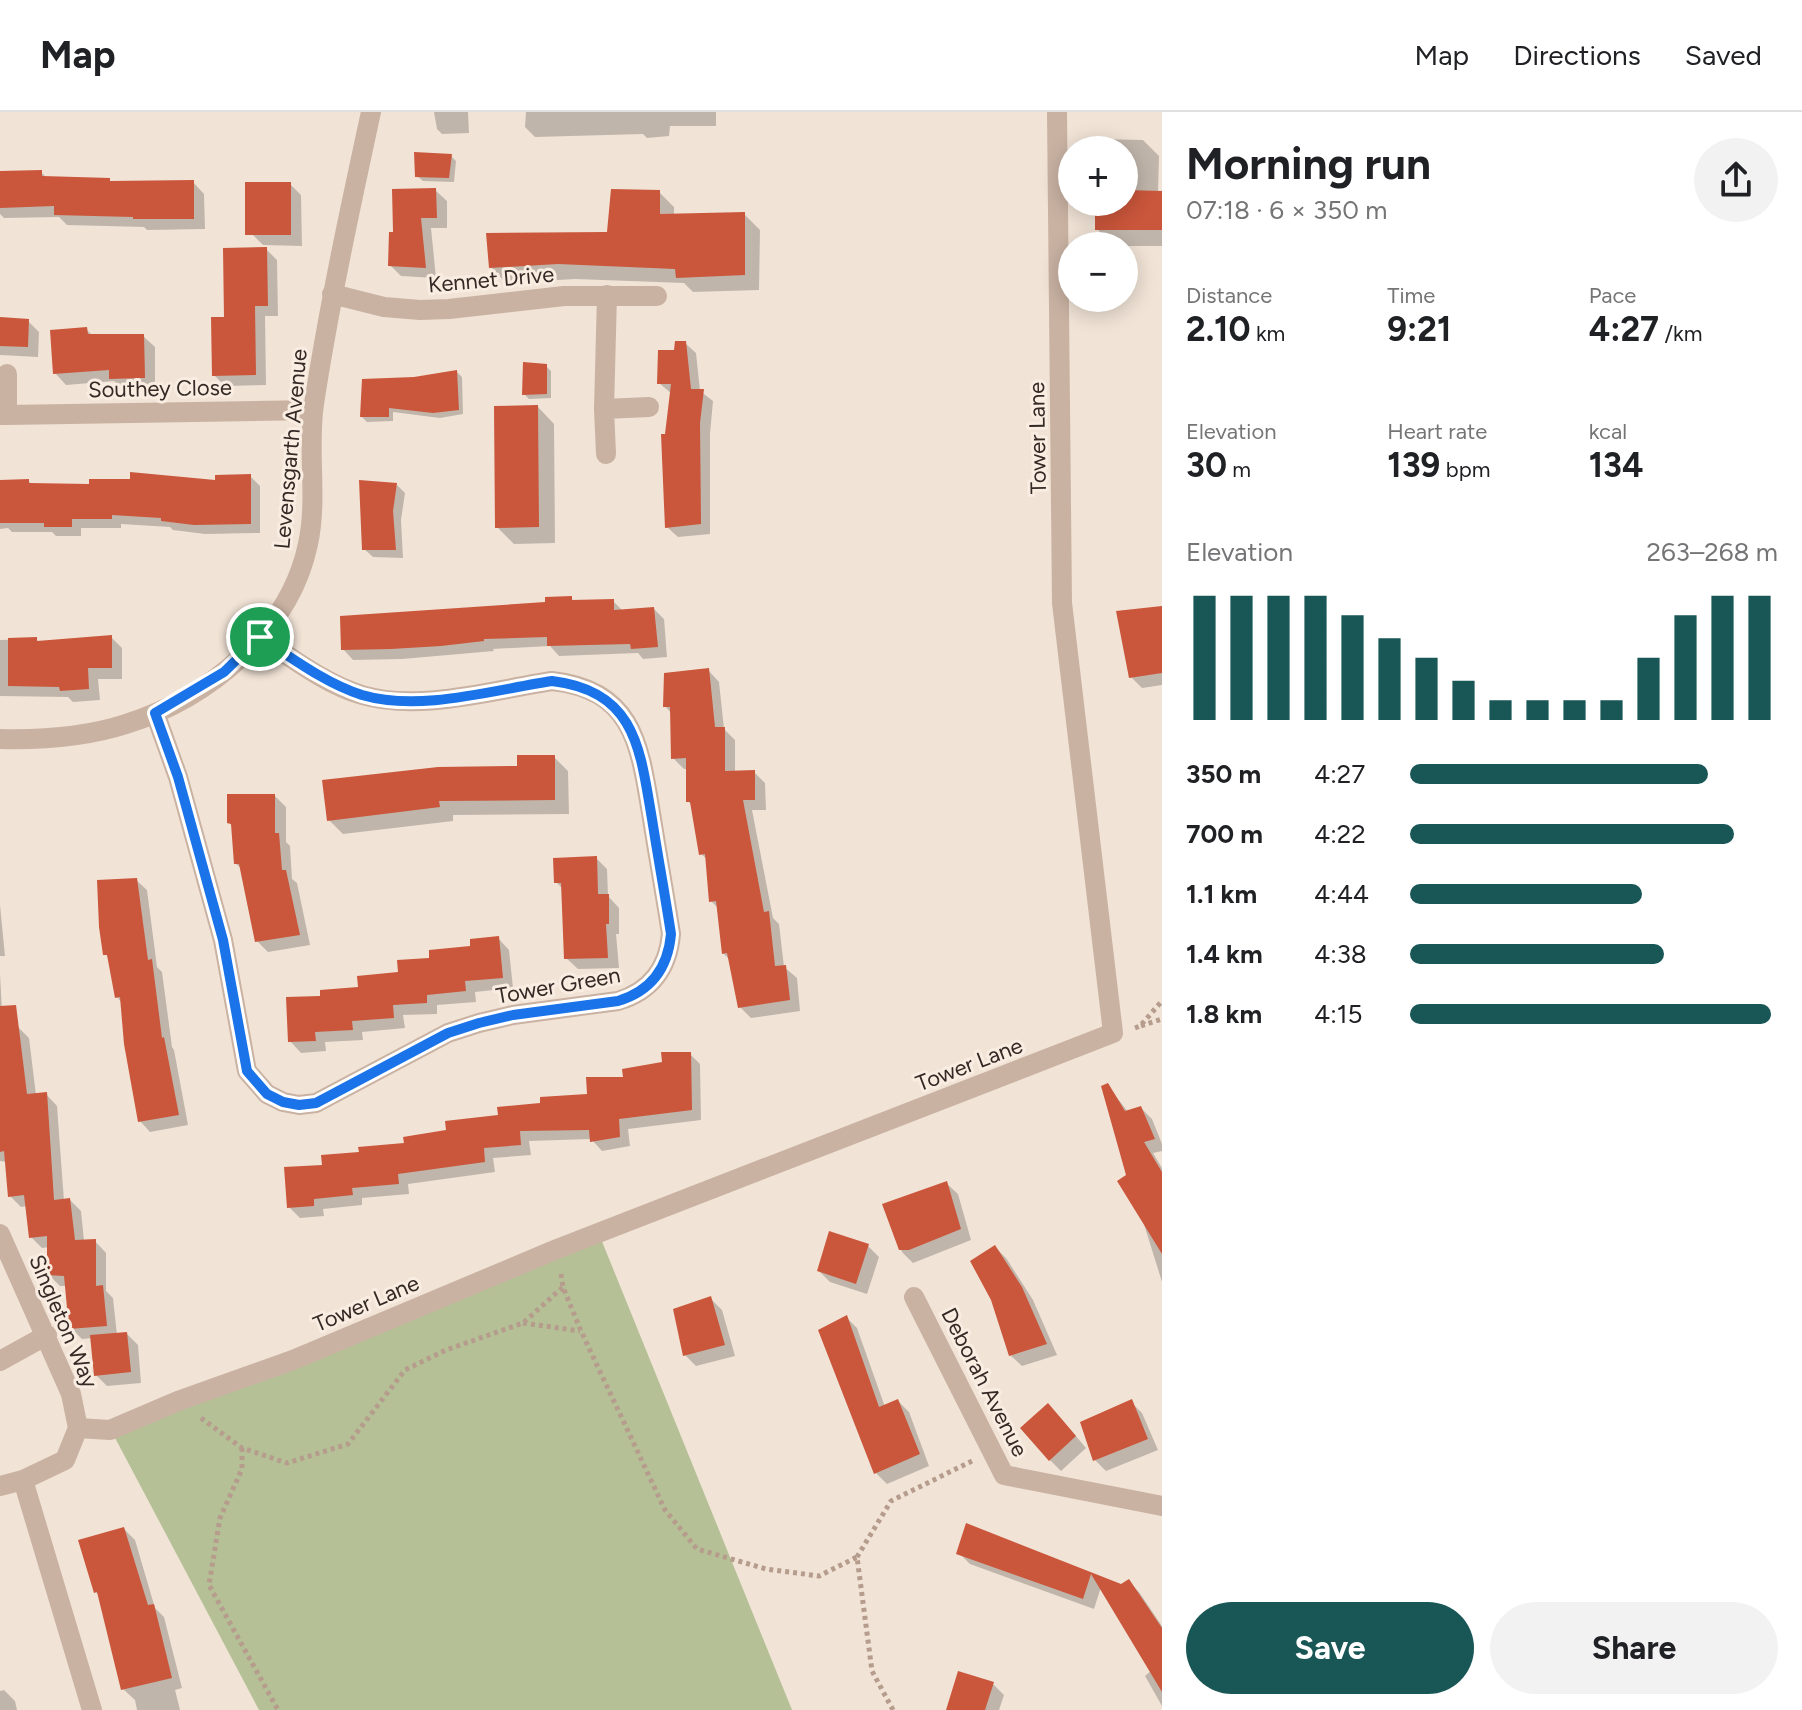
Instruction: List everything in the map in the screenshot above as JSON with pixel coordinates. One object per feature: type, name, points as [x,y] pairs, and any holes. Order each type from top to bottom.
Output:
[{"type":"street","name":"Levensgarth Avenue","points":[[0,739],[97,732],[155,713],[224,672],[278,615],[291,593],[308,543],[313,489],[313,410],[332,294],[371,112]]},
{"type":"street","name":"Tower Lane","points":[[78,1428],[110,1430],[178,1401],[293,1360],[557,1249],[1113,1033],[1062,603],[1057,112]]},
{"type":"street","name":"Kennet Drive","points":[[332,294],[384,307],[420,310],[564,296],[657,296]]},
{"type":"street","points":[[606,454],[607,295]]},
{"type":"street","name":"Southey Close","points":[[7,374],[4,415],[313,410]]},
{"type":"street","points":[[604,409],[649,407]]},
{"type":"street","name":"Tower Green","points":[[155,713],[178,777],[223,940],[247,1071],[267,1094],[299,1105],[316,1103],[448,1033],[513,1015],[618,1001],[633,997],[656,978],[670,949],[669,918],[640,750],[623,716],[610,701],[573,683],[552,681],[417,702],[363,695],[315,673],[260,637]]},
{"type":"street","name":"Singleton Way","points":[[0,1234],[71,1394],[78,1428]]},
{"type":"street","name":"Deborah Avenue","points":[[914,1297],[1004,1475],[1162,1506]]},
{"type":"street","points":[[0,1361],[47,1335]]},
{"type":"street","points":[[0,1486],[23,1480],[65,1460],[78,1428]]},
{"type":"street","points":[[23,1480],[92,1710]]},
{"type":"path","points":[[1140,1026],[1162,1019]]},
{"type":"path","points":[[557,1249],[563,1287],[581,1331],[665,1510],[697,1549],[766,1569],[819,1576],[857,1557],[891,1501],[992,1452]]},
{"type":"path","points":[[178,1401],[242,1448],[287,1463],[348,1444],[405,1370],[446,1350],[523,1323],[563,1287]]},
{"type":"path","points":[[523,1323],[581,1331]]},
{"type":"path","points":[[242,1448],[242,1469],[220,1518],[209,1585],[278,1710]]},
{"type":"path","points":[[857,1557],[872,1671],[893,1710]]},
{"type":"green space","points":[[601,1239],[792,1710],[259,1710],[113,1434]]},
{"type":"building","points":[[414,152],[452,154],[449,178],[415,177]]},
{"type":"building","points":[[42,170],[42,176],[110,178],[110,181],[194,180],[194,219],[54,215],[54,206],[0,208],[0,171]]},
{"type":"building","points":[[245,182],[291,182],[291,235],[245,235]]},
{"type":"building","points":[[436,188],[437,218],[421,218],[426,268],[388,266],[389,232],[393,232],[392,189]]},
{"type":"building","points":[[611,189],[660,190],[660,214],[745,212],[745,275],[676,278],[675,269],[558,264],[489,268],[486,233],[607,232]]},
{"type":"building","points":[[1138,190],[1162,191],[1162,230],[1095,230],[1095,216],[1138,216]]},
{"type":"building","points":[[267,247],[268,306],[255,306],[256,375],[212,376],[211,317],[224,317],[223,248]]},
{"type":"building","points":[[0,317],[29,319],[28,347],[0,346]]},
{"type":"building","points":[[87,327],[88,334],[144,334],[145,378],[109,379],[109,370],[53,374],[50,330]]},
{"type":"building","points":[[675,341],[686,341],[691,389],[704,389],[700,423],[701,524],[665,528],[661,434],[665,434],[671,384],[657,384],[658,350],[674,350]]},
{"type":"building","points":[[523,362],[547,364],[547,394],[522,395]]},
{"type":"building","points":[[457,370],[459,410],[433,413],[389,408],[389,417],[360,417],[362,379],[414,377]]},
{"type":"building","points":[[538,405],[539,527],[495,528],[494,406]]},
{"type":"building","points":[[130,472],[215,480],[215,475],[251,474],[251,524],[194,525],[161,521],[161,518],[112,515],[112,519],[72,519],[72,527],[44,527],[44,523],[0,523],[0,480],[89,484],[89,479],[130,479]]},
{"type":"building","points":[[359,480],[397,483],[393,511],[396,550],[362,550]]},
{"type":"building","points":[[572,596],[572,600],[614,599],[614,610],[654,607],[658,647],[631,649],[630,644],[547,646],[547,637],[341,650],[340,616],[545,602],[545,597]]},
{"type":"building","points":[[1162,606],[1162,673],[1129,678],[1116,611]]},
{"type":"building","points":[[112,635],[112,668],[88,668],[89,689],[60,691],[59,687],[8,686],[8,638],[37,637],[37,641]]},
{"type":"building","points":[[709,668],[715,727],[725,727],[725,771],[755,770],[755,800],[743,800],[764,912],[769,911],[775,966],[786,965],[790,1000],[738,1008],[727,953],[722,954],[716,901],[709,902],[705,854],[699,855],[690,802],[686,802],[686,758],[671,759],[670,707],[663,707],[664,673]]},
{"type":"building","points":[[517,755],[555,755],[555,800],[439,801],[440,807],[327,821],[322,780],[438,767],[517,766]]},
{"type":"building","points":[[227,794],[275,794],[275,833],[279,833],[282,870],[286,870],[300,935],[255,942],[239,864],[234,864],[231,824],[227,823]]},
{"type":"building","points":[[597,856],[598,894],[609,894],[609,924],[606,924],[608,958],[564,959],[561,883],[554,883],[553,858]]},
{"type":"building","points":[[137,878],[148,960],[152,959],[162,1038],[179,1115],[138,1122],[124,1044],[120,997],[115,998],[107,955],[103,955],[97,880]]},
{"type":"building","points":[[499,936],[503,978],[465,981],[466,991],[427,995],[427,1003],[393,1005],[394,1018],[352,1021],[353,1030],[315,1032],[316,1041],[288,1042],[286,997],[320,996],[320,990],[358,987],[357,976],[398,972],[397,960],[429,958],[429,950],[470,946],[470,939]]},
{"type":"building","points":[[16,1005],[27,1094],[47,1092],[54,1200],[70,1198],[75,1240],[96,1239],[96,1286],[103,1285],[107,1326],[69,1329],[64,1276],[47,1275],[47,1236],[29,1238],[24,1195],[8,1197],[4,1151],[0,1152],[0,1006]]},
{"type":"building","points":[[661,1052],[691,1052],[692,1110],[619,1119],[620,1137],[590,1142],[589,1130],[520,1131],[521,1145],[484,1148],[485,1162],[398,1174],[399,1184],[352,1188],[353,1195],[314,1199],[314,1206],[287,1208],[284,1167],[322,1165],[321,1155],[359,1152],[358,1147],[404,1143],[403,1137],[446,1130],[445,1121],[498,1115],[497,1107],[540,1103],[540,1097],[587,1094],[586,1077],[623,1077],[622,1069],[662,1062]]},
{"type":"building","points":[[1108,1083],[1125,1111],[1141,1106],[1155,1139],[1144,1142],[1162,1172],[1162,1254],[1117,1181],[1126,1175],[1101,1086]]},
{"type":"building","points":[[947,1181],[961,1229],[909,1250],[899,1250],[882,1204]]},
{"type":"building","points":[[829,1231],[869,1244],[856,1284],[817,1271]]},
{"type":"building","points":[[995,1245],[1022,1287],[1047,1344],[1009,1356],[991,1300],[970,1261]]},
{"type":"building","points":[[711,1296],[725,1345],[683,1356],[673,1309]]},
{"type":"building","points":[[847,1315],[879,1407],[898,1399],[920,1454],[874,1474],[818,1330]]},
{"type":"building","points":[[127,1332],[131,1372],[94,1376],[90,1335]]},
{"type":"building","points":[[1132,1399],[1148,1439],[1093,1461],[1080,1422]]},
{"type":"building","points":[[1048,1403],[1076,1436],[1049,1461],[1020,1428]]},
{"type":"building","points":[[966,1523],[1121,1584],[1129,1579],[1162,1628],[1162,1692],[1091,1574],[1083,1599],[956,1554]]},
{"type":"building","points":[[124,1527],[148,1605],[154,1604],[172,1678],[121,1690],[97,1592],[94,1593],[78,1540]]},
{"type":"building","points":[[958,1671],[994,1682],[985,1710],[946,1710]]},
{"type":"route","points":[[260,637],[315,673],[363,695],[417,702],[552,681],[573,683],[610,701],[623,716],[640,750],[671,934],[670,949],[656,978],[633,997],[618,1001],[513,1015],[448,1033],[316,1103],[299,1105],[267,1094],[247,1071],[223,940],[207,877],[178,777],[155,713],[224,672],[260,637]]}]
